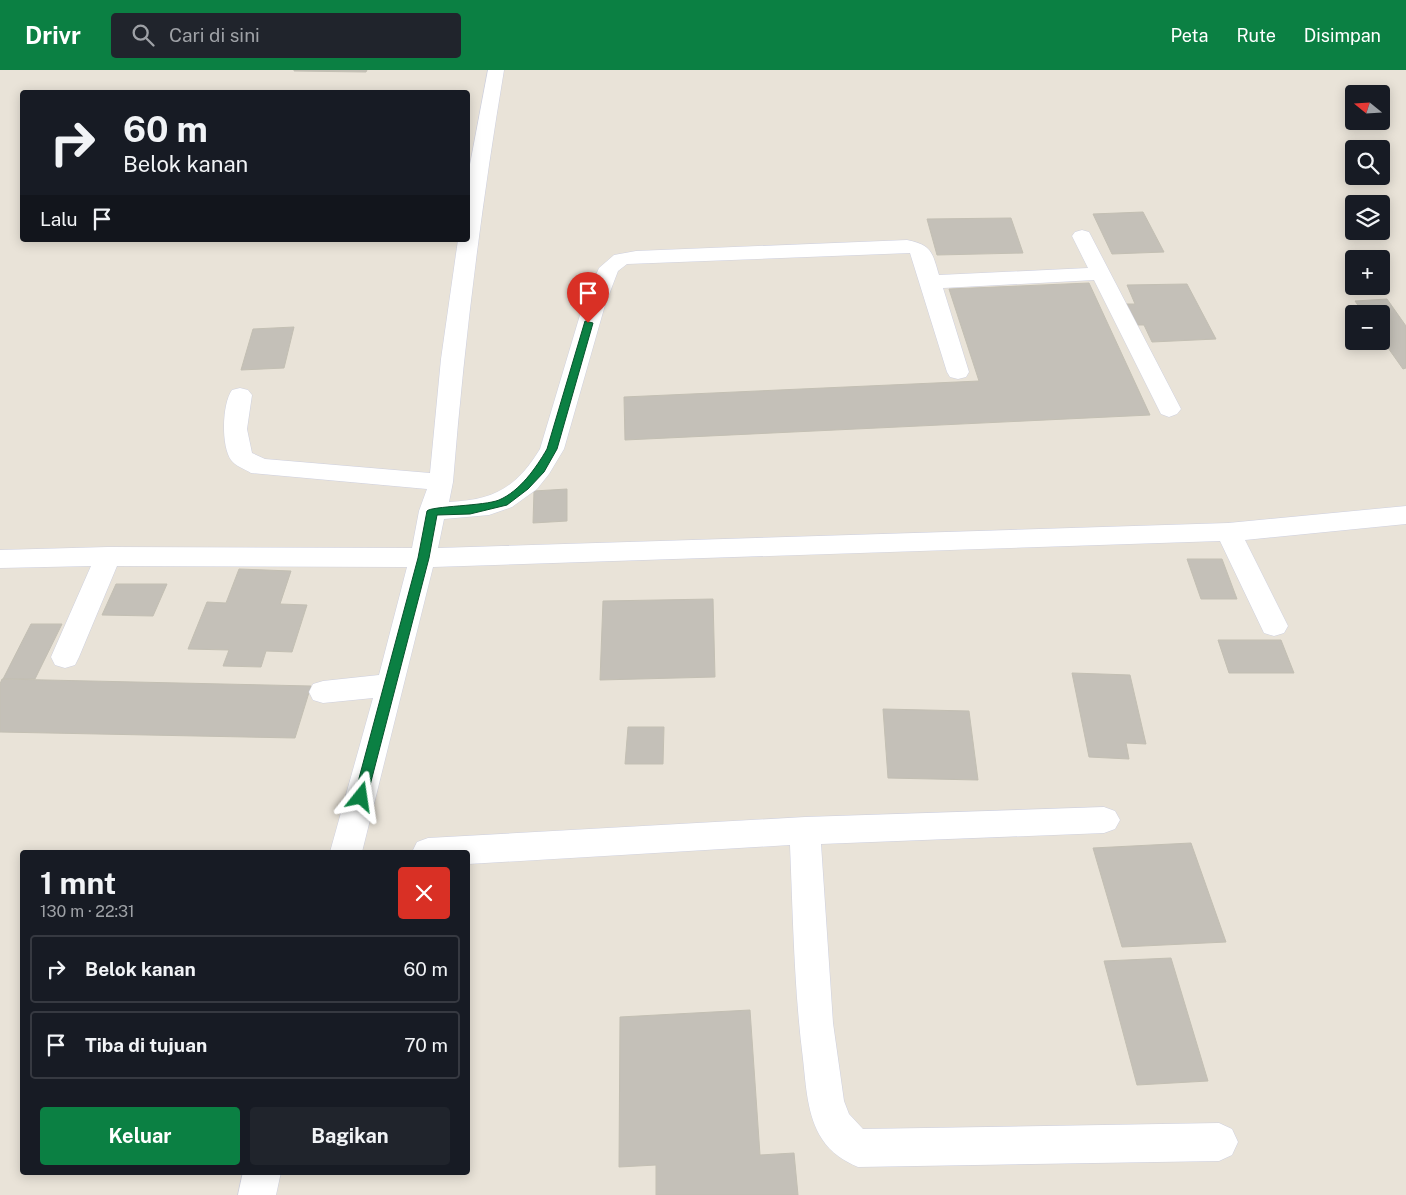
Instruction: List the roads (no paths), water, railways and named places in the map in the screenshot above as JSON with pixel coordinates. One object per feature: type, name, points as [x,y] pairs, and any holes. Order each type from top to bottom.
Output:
[{"type":"street","points":[[470,224],[496,70]]},
{"type":"street","points":[[1082,236],[1169,409]]},
{"type":"street","points":[[347,850],[391,685],[423,558],[432,511],[441,482],[452,359],[468,242]]},
{"type":"street","points":[[432,511],[470,510],[503,502],[524,486],[540,469],[552,449],[594,305],[609,268],[621,259],[908,246],[920,249],[958,372]]},
{"type":"street","points":[[931,282],[1101,273]]},
{"type":"street","points":[[240,395],[235,429],[241,457],[260,467],[441,482]]},
{"type":"street","points":[[0,559],[108,556],[423,558],[1228,532],[1406,515]]},
{"type":"street","points":[[1228,532],[1274,626]]},
{"type":"street","points":[[65,657],[108,556]]},
{"type":"street","points":[[323,692],[391,685]]},
{"type":"street","points":[[464,850],[804,831],[1104,820]]},
{"type":"street","points":[[804,831],[816,1023],[826,1101],[835,1126],[847,1140],[858,1148],[1220,1142]]},
{"type":"street","points":[[257,1195],[261,1175]]}]
